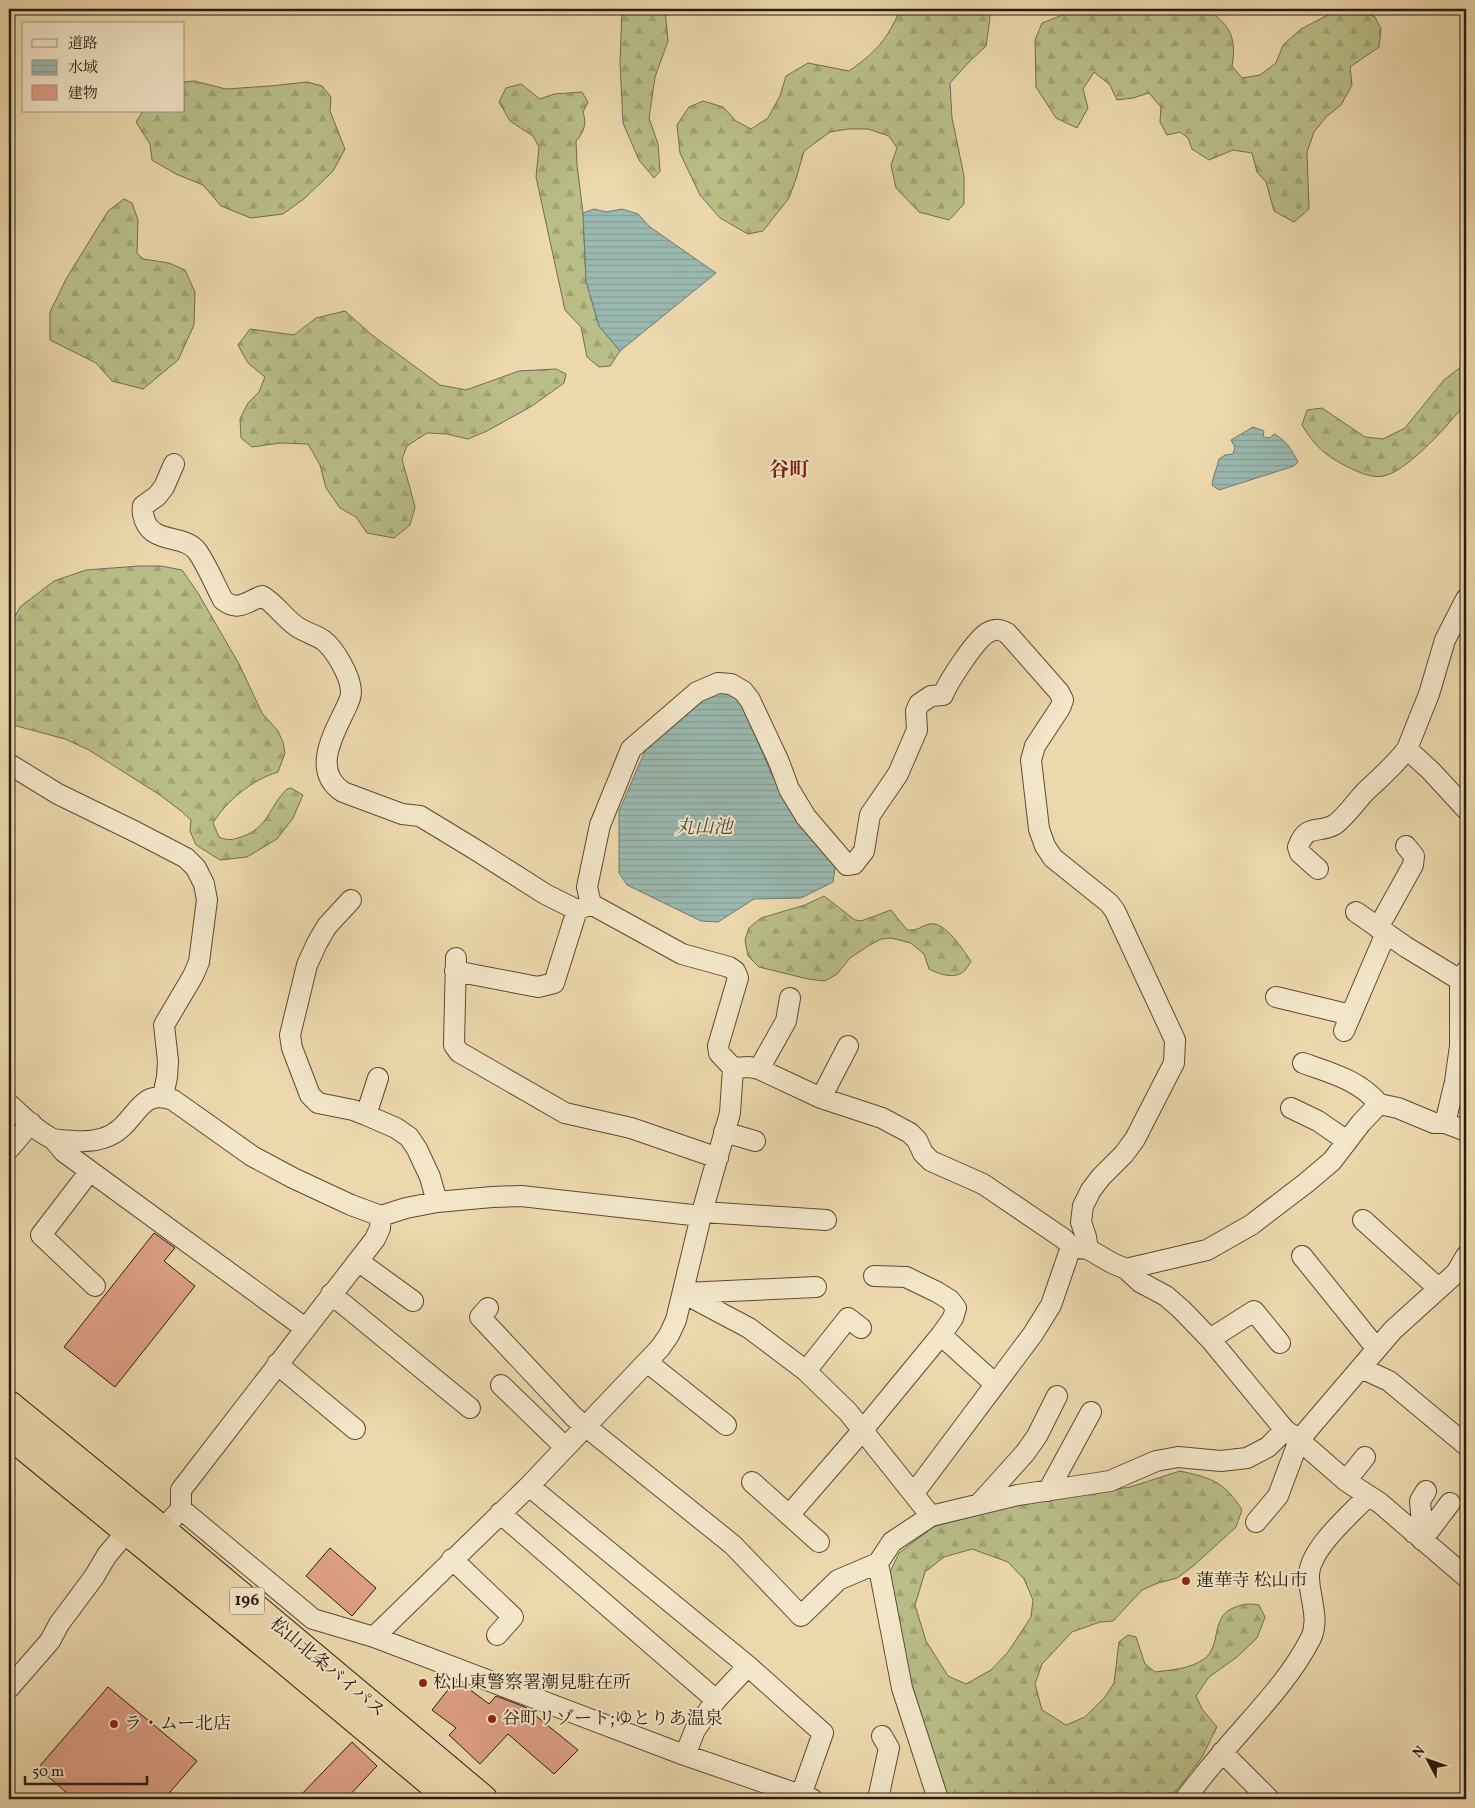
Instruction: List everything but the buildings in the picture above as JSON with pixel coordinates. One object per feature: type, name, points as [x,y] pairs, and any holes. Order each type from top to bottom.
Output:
[{"type":"highway","name":"松山北条バイパス","points":[[9,1405],[281,1657],[451,1799]]},
{"type":"highway","name":"松山北条バイパス","points":[[9,1434],[295,1641],[483,1799]]},
{"type":"street","points":[[174,464],[164,487],[157,496],[143,506],[142,513],[146,525],[154,533],[189,544],[197,551],[223,600],[230,606],[238,606],[262,596],[270,601],[295,626],[323,640],[332,649],[347,674],[351,691],[350,700],[333,735],[326,760],[327,773],[336,787],[349,794],[402,814],[420,816],[545,894],[584,907],[682,954],[729,967],[735,971],[738,978],[718,1046],[719,1053],[733,1068],[730,1113],[702,1214],[676,1320],[669,1335],[647,1362],[528,1486],[374,1637]]},
{"type":"street","points":[[1318,869],[1300,853],[1298,847],[1300,840],[1309,831],[1335,825],[1367,790],[1396,763],[1407,749],[1429,694],[1445,640],[1466,599]]},
{"type":"street","points":[[718,1158],[631,1128],[565,1113],[459,1052],[454,1045],[456,964],[538,987],[554,983],[584,907],[600,825],[631,749],[697,692],[718,683],[731,684],[746,696],[761,721],[788,789],[806,817],[847,864],[854,864],[864,851],[870,815],[898,774],[917,730],[916,710],[919,704],[931,696],[943,695],[945,688],[978,640],[987,632],[995,629],[1002,630],[1063,700],[1060,708],[1035,746],[1031,760],[1039,828],[1045,846],[1054,858],[1109,903],[1115,911],[1175,1040],[1176,1053],[1172,1068],[1135,1139],[1124,1154],[1096,1184],[1083,1206],[1081,1222],[1086,1237],[1051,1305],[1033,1334],[914,1493]]},
{"type":"street","points":[[1407,749],[1431,771],[1466,810]]},
{"type":"street","points":[[9,764],[58,794],[186,858],[196,868],[204,884],[207,900],[199,962],[193,976],[164,1025],[168,1061],[163,1096]]},
{"type":"street","points":[[1276,997],[1348,1023],[1382,931],[1413,865],[1414,856],[1406,846]]},
{"type":"street","points":[[351,900],[327,926],[307,965],[290,1034],[292,1048],[310,1095],[318,1103],[366,1114],[396,1128],[408,1137],[417,1149],[430,1177],[436,1202]]},
{"type":"street","points":[[1356,912],[1382,931],[1463,976],[1460,1046],[1455,1082],[1445,1123]]},
{"type":"street","points":[[759,1069],[786,1021],[790,998]]},
{"type":"street","points":[[821,1098],[848,1046]]},
{"type":"street","points":[[1303,1063],[1356,1083],[1366,1090],[1379,1104],[1398,1108],[1434,1122],[1445,1123],[1466,1131]]},
{"type":"street","points":[[733,1068],[749,1067],[759,1069],[821,1098],[882,1118],[910,1133],[917,1140],[923,1153],[931,1161],[982,1184],[1064,1239],[1126,1269],[1140,1282],[1166,1296],[1210,1339],[1292,1435],[1346,1481],[1380,1503],[1466,1577]]},
{"type":"street","points":[[366,1114],[378,1078]]},
{"type":"street","points":[[53,1140],[93,1141],[107,1137],[120,1129],[143,1103],[152,1098],[163,1096],[173,1100],[252,1156],[293,1178],[381,1216],[406,1208],[436,1202],[492,1196],[521,1196],[702,1214],[826,1220]]},
{"type":"street","points":[[9,1104],[53,1140],[64,1152],[305,1328]]},
{"type":"street","points":[[1126,1269],[1207,1250],[1251,1225],[1306,1183],[1332,1160],[1379,1104]]},
{"type":"street","points":[[1291,1108],[1318,1121],[1347,1141]]},
{"type":"street","points":[[9,1150],[31,1123]]},
{"type":"street","points":[[724,1132],[755,1141]]},
{"type":"street","points":[[90,1171],[40,1235],[94,1286]]},
{"type":"street","points":[[181,1509],[181,1490],[276,1364],[375,1239],[380,1228],[381,1216]]},
{"type":"street","points":[[1363,1220],[1438,1288]]},
{"type":"street","points":[[1302,1256],[1377,1350]]},
{"type":"street","points":[[358,1261],[413,1301]]},
{"type":"street","points":[[488,1308],[480,1317],[526,1357],[574,1417],[733,1545],[801,1616],[838,1580],[878,1563],[892,1542],[931,1516],[1018,1495],[1110,1481],[1156,1461],[1178,1457],[1221,1461],[1247,1458],[1292,1435],[1362,1368],[1393,1330],[1465,1263]]},
{"type":"street","points":[[790,1514],[862,1431],[953,1318],[956,1308],[950,1300],[906,1277],[874,1276]]},
{"type":"street","points":[[683,1293],[816,1287]]},
{"type":"street","points":[[683,1293],[749,1328],[806,1371],[848,1412],[931,1516]]},
{"type":"street","points":[[331,1294],[470,1408]]},
{"type":"street","points":[[1210,1339],[1254,1311],[1280,1344]]},
{"type":"street","points":[[806,1371],[848,1318],[860,1328]]},
{"type":"street","points":[[941,1335],[994,1384]]},
{"type":"street","points":[[647,1362],[726,1425]]},
{"type":"street","points":[[276,1364],[354,1429]]},
{"type":"street","points":[[1362,1368],[1389,1381],[1466,1445]]},
{"type":"street","points":[[501,1385],[565,1447]]},
{"type":"street","points":[[979,1504],[1025,1453],[1037,1436],[1057,1396]]},
{"type":"street","points":[[1048,1490],[1091,1412]]},
{"type":"street","points":[[1256,1522],[1278,1496],[1292,1435]]},
{"type":"street","points":[[1346,1481],[1365,1457]]},
{"type":"street","points":[[752,1482],[790,1514],[819,1542]]},
{"type":"street","points":[[181,1509],[313,1619],[374,1637],[685,1755],[806,1797],[823,1733],[748,1666],[528,1486]]},
{"type":"street","points":[[1418,1537],[1422,1524],[1420,1501],[1426,1491]]},
{"type":"street","points":[[1185,1799],[1222,1752],[1275,1692],[1296,1662],[1312,1635],[1314,1615],[1308,1576],[1314,1559],[1326,1541],[1368,1496]]},
{"type":"street","points":[[1418,1537],[1450,1503]]},
{"type":"street","points":[[9,1688],[50,1641],[59,1624],[94,1577],[107,1555],[181,1509]]},
{"type":"street","points":[[500,1513],[716,1700]]},
{"type":"street","points":[[452,1559],[513,1617],[498,1635]]},
{"type":"street","points":[[878,1563],[902,1688],[938,1799]]},
{"type":"street","points":[[295,1641],[313,1619]]},
{"type":"street","points":[[685,1755],[695,1730],[716,1700],[748,1666]]},
{"type":"street","points":[[878,1799],[889,1748],[882,1736]]},
{"type":"street","points":[[1222,1752],[1269,1799]]},
{"type":"green space","points":[[622,9],[665,9],[668,41],[655,77],[649,118],[658,144],[660,171],[654,178],[639,160],[623,123],[620,63]]},
{"type":"green space","points":[[900,9],[985,9],[990,17],[986,46],[950,83],[952,118],[964,176],[964,204],[949,220],[919,212],[896,188],[891,165],[897,148],[889,136],[868,129],[848,129],[830,132],[804,151],[789,198],[763,231],[748,234],[720,218],[700,195],[680,153],[677,125],[689,107],[703,101],[723,107],[736,121],[751,129],[768,118],[780,96],[786,76],[808,63],[849,71],[873,52],[886,37]]},
{"type":"green space","points":[[1069,9],[1205,9],[1214,14],[1230,32],[1233,47],[1232,66],[1242,78],[1260,75],[1276,63],[1283,45],[1301,29],[1330,14],[1359,10],[1375,17],[1381,29],[1379,47],[1350,67],[1352,85],[1341,105],[1326,117],[1314,132],[1307,152],[1309,209],[1294,222],[1274,211],[1266,182],[1257,172],[1252,153],[1233,150],[1209,160],[1192,149],[1188,138],[1180,132],[1167,135],[1160,122],[1161,107],[1149,93],[1117,100],[1110,85],[1094,72],[1083,89],[1088,108],[1077,128],[1056,118],[1036,87],[1035,40],[1042,23],[1060,16]]},
{"type":"green space","points":[[194,81],[226,89],[307,82],[322,86],[331,97],[330,111],[345,149],[333,171],[305,198],[283,214],[251,218],[221,206],[203,185],[176,174],[152,160],[150,144],[136,122],[142,112],[185,112],[185,82]]},
{"type":"green space","points":[[521,84],[540,99],[554,94],[582,92],[588,102],[583,112],[584,128],[576,141],[583,213],[586,281],[599,326],[620,351],[610,366],[599,367],[587,357],[581,327],[565,310],[536,177],[539,147],[533,136],[510,121],[499,102],[506,88]]},
{"type":"green space","points":[[124,199],[132,203],[138,220],[137,253],[143,259],[169,263],[185,270],[195,292],[194,325],[178,360],[143,389],[112,381],[96,363],[50,340],[50,312],[66,279],[108,211]]},
{"type":"green space","points":[[345,311],[372,335],[440,385],[466,390],[519,371],[556,369],[566,374],[564,383],[532,406],[487,431],[468,439],[447,434],[427,433],[407,446],[402,459],[415,507],[410,525],[394,538],[367,533],[356,517],[340,508],[326,488],[320,465],[308,444],[280,443],[252,447],[241,438],[240,419],[248,403],[259,392],[265,377],[248,363],[238,345],[250,329],[294,335],[316,318]]},
{"type":"green space","points":[[1466,363],[1466,403],[1440,433],[1418,454],[1407,464],[1387,475],[1377,477],[1366,475],[1338,462],[1326,454],[1311,439],[1302,425],[1307,410],[1322,408],[1365,437],[1383,439],[1405,428],[1444,380]]},
{"type":"green space","points":[[161,566],[182,570],[198,593],[239,664],[262,713],[278,731],[283,742],[285,753],[278,772],[259,780],[241,792],[225,806],[213,823],[219,837],[228,840],[250,833],[263,822],[287,789],[291,788],[303,795],[293,818],[277,839],[247,857],[220,860],[196,845],[190,831],[191,820],[181,811],[160,795],[89,750],[65,739],[9,724],[9,628],[20,607],[54,581],[86,570]]},
{"type":"green space","points":[[824,896],[855,920],[861,921],[891,910],[907,930],[936,924],[953,937],[971,961],[960,974],[951,976],[942,974],[929,969],[924,954],[911,943],[891,938],[881,939],[850,958],[837,974],[825,981],[808,979],[759,967],[748,956],[745,940],[749,928],[761,918],[805,905]]},
{"type":"green space","points":[[1180,1471],[1216,1482],[1229,1493],[1242,1510],[1236,1527],[1177,1578],[1142,1590],[1113,1621],[1100,1622],[1072,1632],[1042,1664],[1035,1684],[1042,1710],[1066,1725],[1085,1717],[1105,1697],[1114,1683],[1119,1642],[1128,1635],[1136,1637],[1145,1664],[1155,1672],[1180,1669],[1199,1662],[1209,1653],[1213,1647],[1218,1625],[1226,1613],[1233,1608],[1243,1605],[1259,1605],[1265,1617],[1257,1638],[1237,1657],[1209,1677],[1196,1696],[1202,1709],[1217,1727],[1202,1757],[1170,1799],[947,1799],[910,1685],[900,1643],[890,1572],[899,1553],[933,1527],[998,1509],[1130,1487]],"holes":[[[972,1549],[1008,1562],[1024,1579],[1033,1600],[1031,1617],[1008,1652],[991,1670],[966,1684],[948,1676],[926,1641],[915,1605],[925,1572],[944,1557]]]},
{"type":"water","points":[[594,209],[606,212],[622,209],[638,214],[650,227],[716,273],[620,351],[599,326],[586,281],[583,213]]},
{"type":"water","points":[[1253,427],[1264,431],[1263,437],[1270,438],[1274,434],[1282,439],[1291,449],[1298,462],[1294,466],[1219,490],[1212,485],[1219,459],[1225,455],[1233,454],[1235,447],[1231,440]]},
{"type":"water","name":"丸山池","points":[[729,690],[742,704],[772,775],[794,814],[836,862],[833,882],[801,898],[754,899],[718,922],[701,921],[627,885],[619,873],[619,811],[645,751],[707,694]]},
{"type":"place","name":"蓮華寺 松山市","points":[[1186,1581]]},
{"type":"place","name":"松山東警察署潮見駐在所","points":[[423,1683]]},
{"type":"place","name":"谷町リゾート;ゆとりあ温泉","points":[[492,1719]]},
{"type":"place","name":"ラ・ムー北店","points":[[114,1724]]},
{"type":"district","name":"谷町","points":[[789,471]]}]
